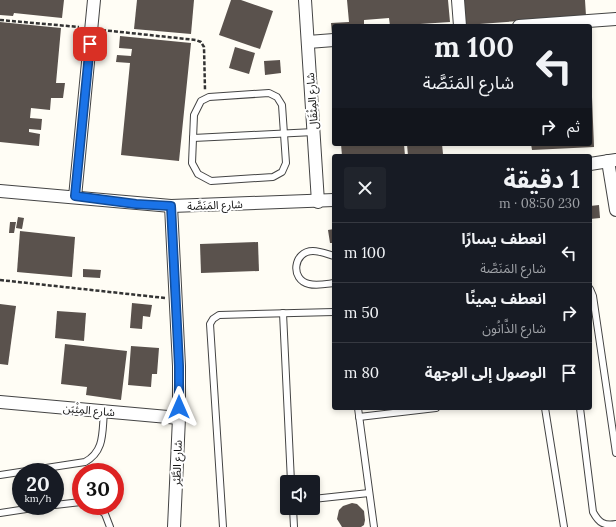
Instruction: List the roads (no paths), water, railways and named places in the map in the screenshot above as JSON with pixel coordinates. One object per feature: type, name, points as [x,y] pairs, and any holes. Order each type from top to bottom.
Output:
[{"type":"street","points":[[75,196],[94,0]]},
{"type":"street","name":"شارع المِثْقَال","points":[[305,0],[318,202]]},
{"type":"street","points":[[458,0],[460,24]]},
{"type":"street","points":[[547,24],[616,19]]},
{"type":"street","points":[[308,42],[332,40]]},
{"type":"street","points":[[592,164],[612,160],[616,210]]},
{"type":"street","name":"شارع المَنَصَّة","points":[[0,191],[75,196],[136,204],[171,206],[318,202],[332,200]]},
{"type":"street","name":"شارع الطَّيْر","points":[[171,206],[176,300],[179,418],[174,527]]},
{"type":"street","name":"شارع المِثْبَن","points":[[0,402],[179,418]]},
{"type":"lane","points":[[273,94],[282,105],[284,134],[286,163],[285,168],[278,175],[211,181],[202,177],[194,169],[192,164],[195,110],[205,98],[273,94]]},
{"type":"lane","points":[[193,138],[314,132]]},
{"type":"lane","points":[[332,256],[313,251],[306,252],[300,256],[296,263],[298,277],[303,282],[310,285],[332,283]]},
{"type":"lane","points":[[592,294],[616,453]]},
{"type":"lane","points":[[223,527],[210,324],[213,318],[219,315],[332,312]]},
{"type":"lane","points":[[283,313],[292,475]]},
{"type":"lane","points":[[358,410],[374,527]]},
{"type":"lane","points":[[360,417],[419,410]]},
{"type":"lane","points":[[545,410],[564,527]]},
{"type":"lane","points":[[580,410],[593,512],[598,521],[606,526],[616,524]]},
{"type":"lane","points":[[64,466],[85,462],[93,457],[99,449],[104,412]]},
{"type":"lane","points":[[0,474],[12,473]]},
{"type":"lane","points":[[320,498],[369,493]]},
{"type":"lane","points":[[0,513],[12,511]]},
{"type":"lane","points":[[105,515],[110,527]]},
{"type":"lane","points":[[293,515],[294,527]]}]
